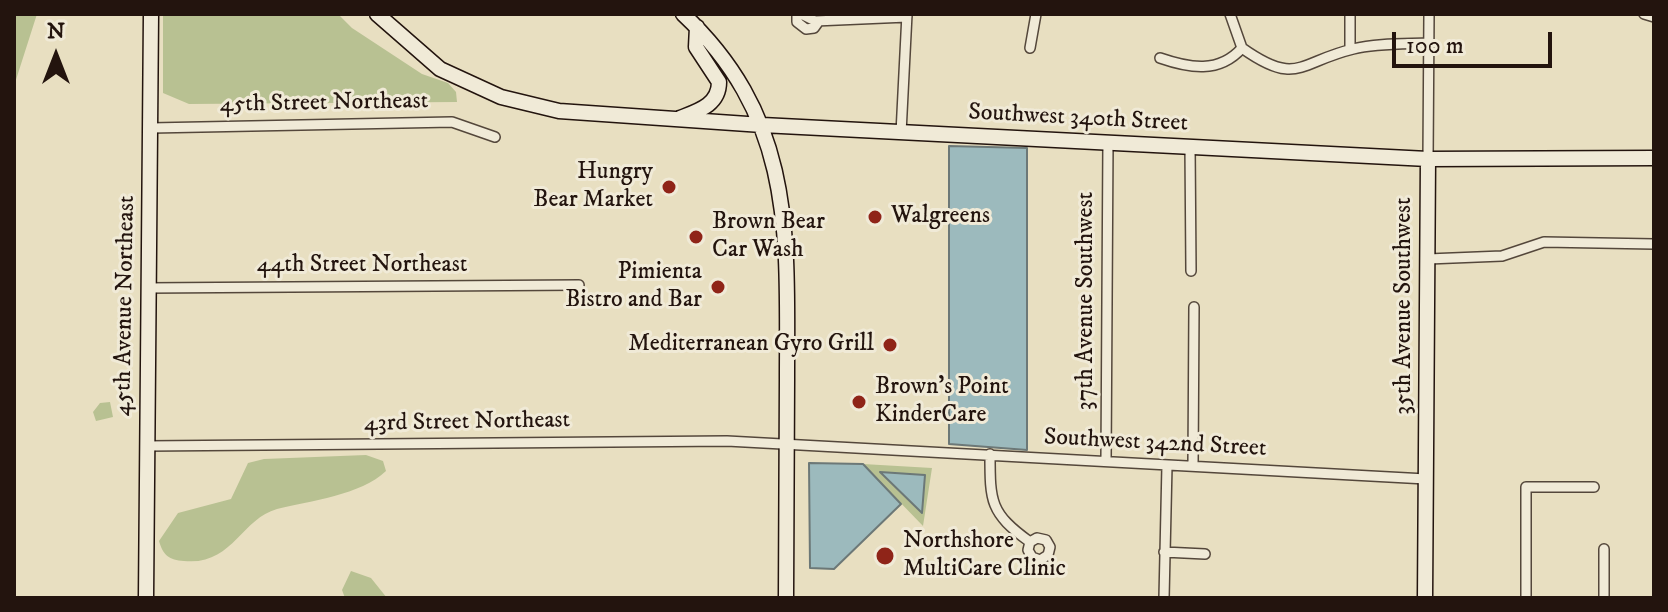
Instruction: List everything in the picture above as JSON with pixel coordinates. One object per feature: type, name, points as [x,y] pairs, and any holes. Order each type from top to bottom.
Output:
[{"type":"main road","name":"45th Avenue Northeast","points":[[146,598],[151,14]]},
{"type":"main road","name":"Southwest 340th Street","points":[[377,14],[440,69],[501,97],[559,111],[901,133],[1428,159],[1654,158]]},
{"type":"main road","points":[[683,14],[732,69],[762,125],[778,184],[787,246],[786,598]]},
{"type":"main road","points":[[676,120],[709,106],[719,89],[719,82],[696,47],[697,27]]},
{"type":"main road","name":"35th Avenue Southwest","points":[[1425,598],[1428,159]]},
{"type":"street","points":[[799,14],[819,21],[907,15],[901,133]]},
{"type":"street","points":[[1030,48],[1036,14]]},
{"type":"street","points":[[1230,14],[1242,48],[1264,64],[1291,70],[1313,65],[1350,49],[1429,43]]},
{"type":"street","points":[[1350,14],[1350,49]]},
{"type":"street","name":"35th Avenue Southwest","points":[[1428,159],[1429,14]]},
{"type":"street","points":[[1644,14],[1654,17]]},
{"type":"street","points":[[1160,58],[1183,66],[1204,66],[1225,63],[1242,48]]},
{"type":"street","name":"45th Street Northeast","points":[[151,128],[452,122],[495,137]]},
{"type":"street","name":"37th Avenue Southwest","points":[[1106,461],[1108,141]]},
{"type":"street","points":[[1190,146],[1191,271]]},
{"type":"street","points":[[1428,259],[1502,256],[1544,242],[1654,244]]},
{"type":"street","name":"44th Street Northeast","points":[[147,288],[579,285]]},
{"type":"street","points":[[1193,466],[1194,307]]},
{"type":"street","name":"43rd Street Northeast","points":[[147,446],[727,441],[787,444]]},
{"type":"street","name":"Southwest 342nd Street","points":[[787,444],[1426,479]]},
{"type":"street","points":[[990,454],[990,498],[994,507],[1006,524],[1030,542]]},
{"type":"street","points":[[1164,598],[1167,465]]},
{"type":"street","points":[[1526,598],[1526,487],[1594,487]]},
{"type":"street","points":[[1604,549],[1604,598]]},
{"type":"street","points":[[1164,552],[1205,554]]},
{"type":"green space","points":[[14,14],[37,14],[14,86]]},
{"type":"green space","points":[[163,14],[338,14],[352,28],[422,74],[448,83],[456,92],[457,102],[189,104],[163,93]]},
{"type":"green space","points":[[110,402],[113,417],[96,421],[93,412],[100,403]]},
{"type":"green space","points":[[366,455],[383,461],[386,471],[349,491],[265,514],[214,556],[200,561],[179,560],[167,556],[161,546],[159,541],[178,513],[231,499],[248,463],[264,459]]},
{"type":"green space","points":[[863,464],[932,468],[923,526]]},
{"type":"green space","points":[[351,571],[371,578],[387,598],[345,598],[342,590]]},
{"type":"water","points":[[949,146],[1027,148],[1027,450],[949,444]]},
{"type":"water","points":[[809,463],[863,464],[901,504],[834,569],[810,568]]},
{"type":"water","points":[[880,472],[925,475],[922,513],[920,511]]},
{"type":"place","name":"Hungry Bear Market","points":[[669,187]]},
{"type":"place","name":"Walgreens","points":[[875,217]]},
{"type":"place","name":"Brown Bear Car Wash","points":[[696,237]]},
{"type":"place","name":"Pimienta Bistro and Bar","points":[[718,287]]},
{"type":"place","name":"Mediterranean Gyro Grill","points":[[890,345]]},
{"type":"place","name":"Brown's Point KinderCare","points":[[859,402]]},
{"type":"place","name":"Northshore MultiCare Clinic","points":[[885,556]]}]
